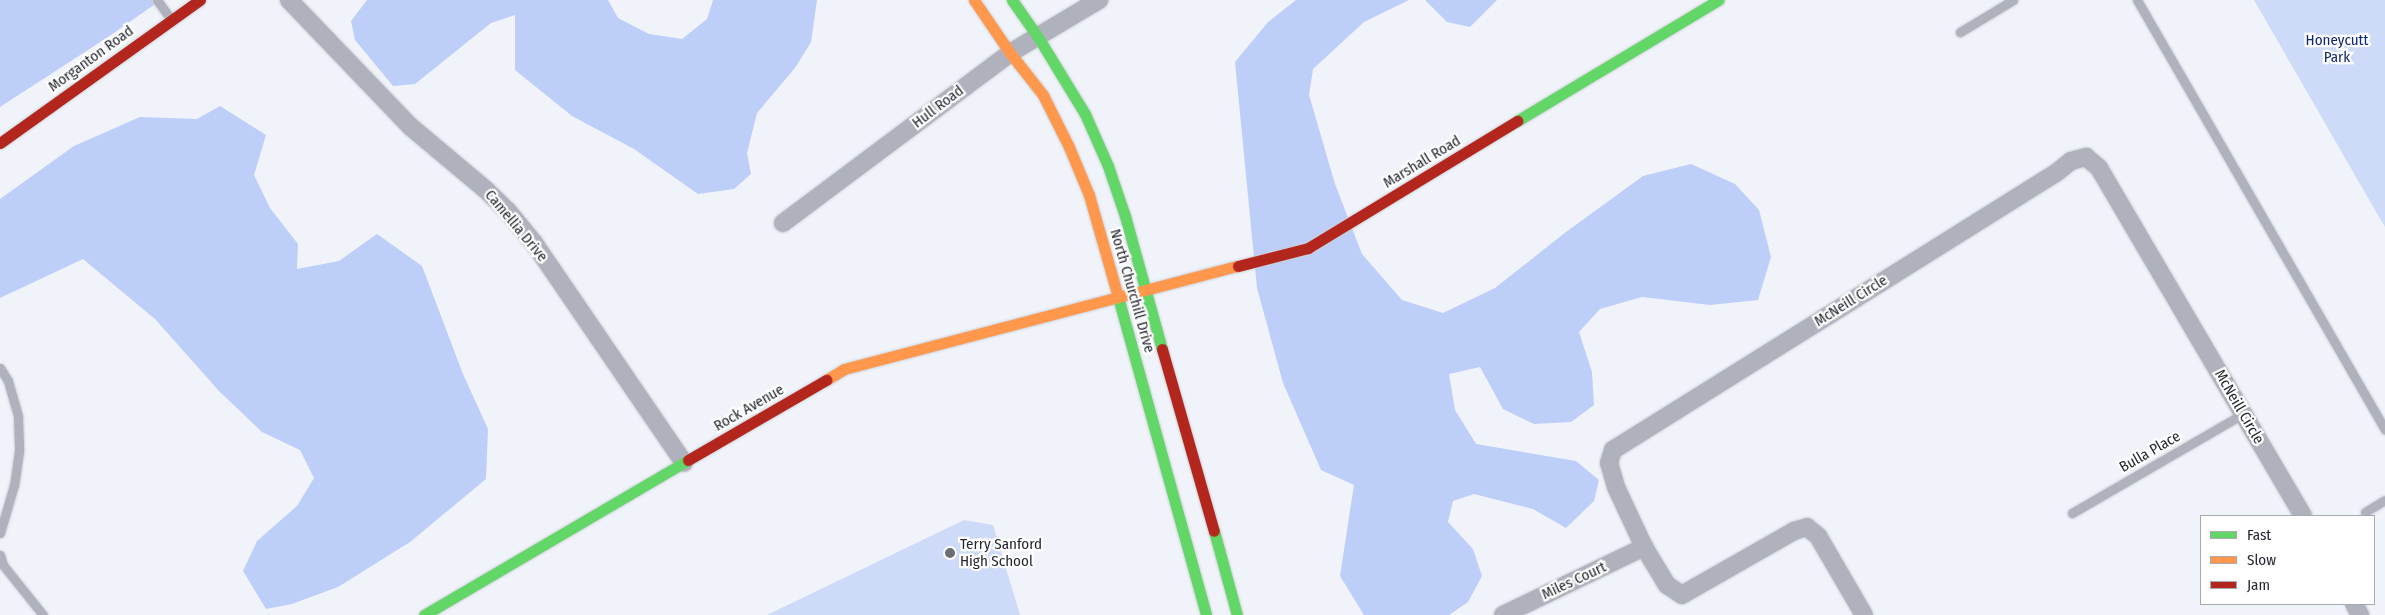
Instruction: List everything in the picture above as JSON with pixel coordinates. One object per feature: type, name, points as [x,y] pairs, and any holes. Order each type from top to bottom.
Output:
[{"type":"street","name":"Morganton Road","points":[[0,143],[200,0]]},
{"type":"street","name":"Camellia Drive","points":[[289,0],[411,127],[486,190],[506,210],[534,243],[684,463]]},
{"type":"street","name":"North Churchill Drive","points":[[974,0],[1010,53],[1043,95],[1069,147],[1089,195],[1119,297],[1206,615]]},
{"type":"street","name":"North Churchill Drive","points":[[1012,0],[1038,37],[1086,114],[1125,216],[1237,615]]},
{"type":"street","name":"Hull Road","points":[[783,223],[1010,53],[1099,0]]},
{"type":"street","name":"Marshall Road","points":[[1119,297],[1308,248],[1718,0]]},
{"type":"street","name":"McNeill Circle","points":[[1864,615],[1818,536],[1806,526],[1682,595],[1667,585],[1644,547],[1616,487],[1609,464],[1612,450],[2056,173],[2072,161],[2086,157],[2099,168],[2302,515]]},
{"type":"street","name":"Rock Avenue","points":[[424,615],[844,369],[1119,297]]},
{"type":"street","name":"Miles Court","points":[[1503,615],[1644,547]]},
{"type":"lane","points":[[157,0],[172,20]]},
{"type":"lane","points":[[1960,32],[2003,3],[2012,0]]},
{"type":"lane","points":[[2137,0],[2385,430]]},
{"type":"lane","points":[[0,368],[8,381],[18,417],[19,451],[14,485],[0,533]]},
{"type":"lane","name":"Bulla Place","points":[[2072,513],[2243,414]]},
{"type":"lane","points":[[2365,512],[2385,500]]},
{"type":"lane","points":[[0,555],[3,565],[43,615]]},
{"type":"green space","name":"Honeycutt Park","points":[[2254,0],[2385,0],[2385,227],[2375,210]]},
{"type":"green space","name":"Terry Sanford High School","points":[[964,520],[993,525],[1020,615],[767,615]]},
{"type":"shaded area","points":[[0,0],[161,0],[0,107]]},
{"type":"shaded area","points":[[367,0],[608,0],[618,18],[649,34],[682,39],[707,19],[713,0],[817,0],[811,42],[795,68],[757,113],[747,153],[751,174],[734,189],[698,194],[634,149],[572,116],[515,70],[515,15],[491,23],[415,84],[393,86],[355,40],[351,21]]},
{"type":"shaded area","points":[[1296,0],[1409,0],[1364,22],[1313,69],[1309,95],[1335,184],[1362,254],[1402,300],[1443,313],[1495,288],[1566,232],[1643,176],[1691,164],[1735,184],[1759,210],[1771,257],[1758,300],[1710,305],[1642,297],[1600,309],[1579,332],[1592,372],[1594,405],[1571,422],[1534,424],[1503,409],[1480,367],[1449,374],[1455,410],[1476,444],[1576,461],[1599,480],[1594,501],[1566,528],[1533,509],[1474,494],[1453,501],[1448,522],[1473,549],[1482,576],[1468,602],[1449,615],[1364,615],[1340,576],[1354,485],[1321,470],[1283,383],[1257,288],[1235,62],[1268,22]]},
{"type":"shaded area","points":[[1425,0],[1497,0],[1470,27],[1447,22]]},
{"type":"shaded area","points":[[220,106],[266,135],[254,175],[270,208],[298,244],[297,269],[339,261],[377,234],[422,266],[463,374],[488,429],[486,479],[410,542],[338,587],[292,604],[266,609],[243,571],[257,541],[297,506],[314,478],[300,450],[262,432],[219,391],[155,319],[83,259],[0,298],[0,199],[74,146],[140,117],[197,119]]},
{"type":"traffic: fast","points":[[1012,0],[1038,37],[1085,114],[1108,166],[1125,216],[1162,349]]},
{"type":"traffic: fast","points":[[1517,121],[1718,0]]},
{"type":"traffic: fast","points":[[1118,297],[1206,615]]},
{"type":"traffic: fast","points":[[424,615],[688,460]]},
{"type":"traffic: fast","points":[[1214,531],[1237,615]]},
{"type":"traffic: slow","points":[[974,0],[1010,53],[1043,95],[1069,147],[1089,195],[1118,297]]},
{"type":"traffic: slow","points":[[826,380],[844,369],[1238,266]]},
{"type":"traffic: jam","points":[[0,143],[200,0]]},
{"type":"traffic: jam","points":[[1238,266],[1308,248],[1517,121]]},
{"type":"traffic: jam","points":[[1162,349],[1214,531]]},
{"type":"traffic: jam","points":[[688,460],[826,380]]},
{"type":"place","name":"Terry Sanford High School","points":[[950,553]]}]
